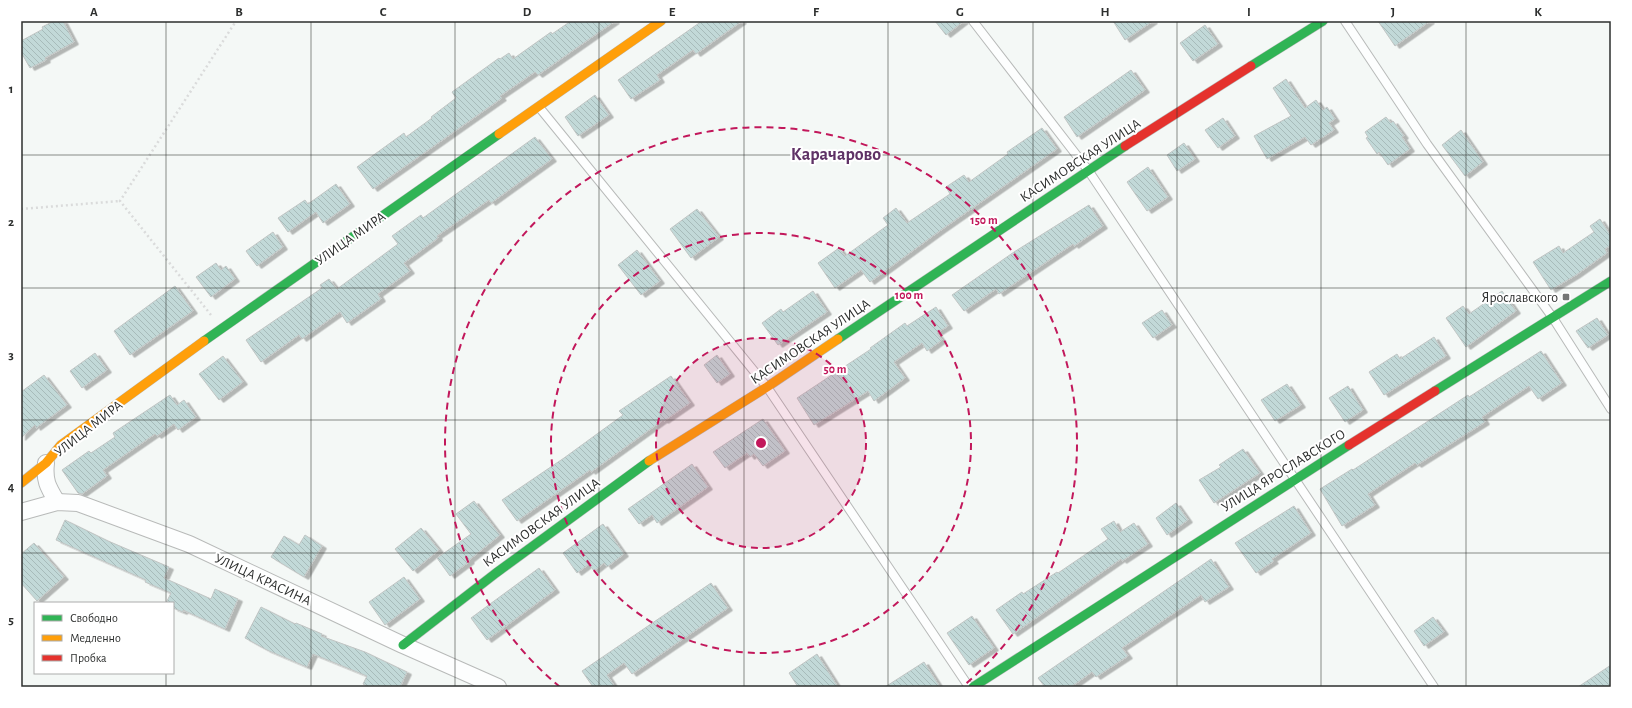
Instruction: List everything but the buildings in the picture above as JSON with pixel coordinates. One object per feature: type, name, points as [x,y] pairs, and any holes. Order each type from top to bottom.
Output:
[{"type":"street","name":"УЛИЦА МИРА","points":[[21,483],[46,463],[61,445],[221,328],[661,21]]},
{"type":"street","name":"КАСИМОВСКАЯ УЛИЦА","points":[[403,645],[502,568],[644,464],[767,387],[1088,170],[1323,21]]},
{"type":"street","name":"УЛИЦА ЯРОСЛАВСКОГО","points":[[973,687],[1295,479],[1611,281]]},
{"type":"street","name":"УЛИЦА МИРА","points":[[46,463],[45,476],[50,491],[58,502]]},
{"type":"street","name":"УЛИЦА КРАСИНА","points":[[21,512],[58,502],[78,504],[189,544],[403,645],[498,687]]},
{"type":"lane","points":[[973,21],[1088,170],[1434,687]]},
{"type":"lane","points":[[1345,21],[1427,144],[1553,318],[1611,409]]},
{"type":"lane","points":[[539,107],[767,387],[969,687]]},
{"type":"path","points":[[120,201],[236,21]]},
{"type":"path","points":[[21,209],[120,201]]},
{"type":"path","points":[[120,201],[221,328]]},
{"type":"traffic: fast","points":[[1251,66],[1323,21]]},
{"type":"traffic: fast","points":[[204,341],[499,134]]},
{"type":"traffic: fast","points":[[838,339],[1125,146]]},
{"type":"traffic: fast","points":[[1435,391],[1611,281]]},
{"type":"traffic: fast","points":[[973,687],[1349,445]]},
{"type":"traffic: fast","points":[[403,645],[496,573],[649,461]]},
{"type":"traffic: slow","points":[[499,134],[661,21]]},
{"type":"traffic: slow","points":[[649,461],[767,387],[838,339]]},
{"type":"traffic: slow","points":[[21,483],[46,463],[61,445],[204,341]]},
{"type":"traffic: jam","points":[[1125,146],[1251,66]]},
{"type":"traffic: jam","points":[[1349,445],[1435,391]]},
{"type":"place","name":"Ярославского","points":[[1566,297]]},
{"type":"district","name":"Карачарово","points":[[836,154]]}]
